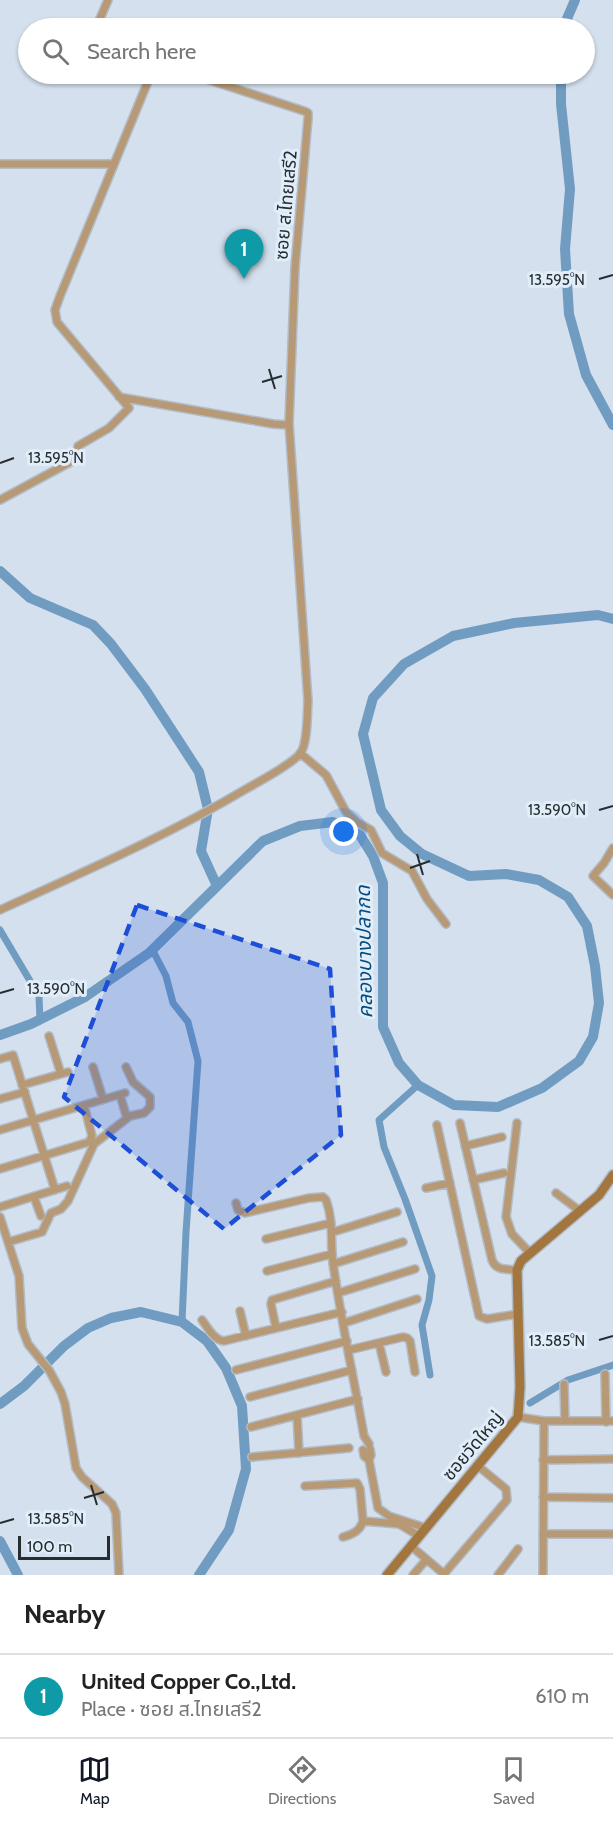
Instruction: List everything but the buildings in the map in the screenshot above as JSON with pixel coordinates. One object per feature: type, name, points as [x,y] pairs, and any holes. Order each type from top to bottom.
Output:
[{"type":"street","points":[[100,18],[108,0]]},
{"type":"street","points":[[0,500],[76,459],[78,446],[109,428],[129,408],[57,322],[55,315],[60,296],[147,84]]},
{"type":"street","name":"ซอย ส.ไทยเสรี2","points":[[221,84],[308,113],[295,268],[289,423]]},
{"type":"street","points":[[0,164],[113,164]]},
{"type":"street","points":[[0,910],[145,843],[216,807],[270,775],[300,753],[304,747],[308,701],[289,423],[288,425],[262,422],[119,397]]},
{"type":"street","points":[[300,753],[326,775],[346,812],[371,830],[382,853],[412,871],[427,899],[446,924]]},
{"type":"street","points":[[613,848],[593,876],[613,895]]},
{"type":"street","points":[[0,1099],[64,1073],[50,1036]]},
{"type":"street","points":[[0,1059],[13,1055],[55,1190]]},
{"type":"street","points":[[93,1067],[103,1099]]},
{"type":"street","points":[[8,1242],[42,1232],[51,1213],[61,1209],[68,1201],[94,1144],[130,1116],[144,1113],[150,1107],[150,1097],[133,1082],[126,1067]]},
{"type":"street","points":[[0,1130],[123,1094],[126,1115]]},
{"type":"street","points":[[0,1169],[89,1142],[92,1139],[84,1105]]},
{"type":"street","points":[[460,1123],[494,1266],[517,1270],[521,1261],[530,1252],[598,1195],[613,1175]]},
{"type":"street","points":[[517,1123],[506,1217],[512,1234],[530,1252]]},
{"type":"street","points":[[437,1125],[479,1316],[487,1319],[518,1314]]},
{"type":"street","points":[[465,1146],[502,1137]]},
{"type":"street","points":[[473,1179],[504,1173]]},
{"type":"street","points":[[426,1188],[450,1184]]},
{"type":"street","points":[[0,1207],[67,1186]]},
{"type":"street","points":[[556,1193],[580,1211]]},
{"type":"street","points":[[34,1197],[41,1216]]},
{"type":"street","points":[[236,1203],[238,1210],[245,1213],[309,1198],[323,1197],[327,1203],[333,1232],[333,1264],[366,1448],[364,1456],[369,1460],[375,1501],[382,1512],[426,1528]]},
{"type":"street","points":[[333,1232],[397,1212]]},
{"type":"street","points":[[0,1217],[19,1276],[22,1328],[28,1344],[49,1370],[65,1404],[77,1471],[108,1501],[116,1513],[119,1575]]},
{"type":"street","points":[[266,1239],[331,1223]]},
{"type":"street","points":[[333,1264],[403,1242]]},
{"type":"street","points":[[267,1271],[332,1254]]},
{"type":"street","points":[[338,1293],[415,1269]]},
{"type":"street","name":"ซอยวัดใหญ่","points":[[387,1575],[518,1417],[520,1387],[517,1270]]},
{"type":"street","points":[[276,1328],[272,1300],[336,1281]]},
{"type":"street","points":[[344,1323],[417,1299]]},
{"type":"street","points":[[240,1311],[246,1335]]},
{"type":"street","points":[[202,1320],[219,1341],[342,1312]]},
{"type":"street","points":[[349,1350],[407,1338],[410,1341],[415,1372]]},
{"type":"street","points":[[237,1370],[347,1341]]},
{"type":"street","points":[[379,1343],[386,1372]]},
{"type":"street","points":[[249,1396],[352,1370]]},
{"type":"street","points":[[518,1417],[544,1422],[609,1422],[605,1374]]},
{"type":"street","points":[[564,1384],[565,1421]]},
{"type":"street","points":[[251,1427],[358,1399]]},
{"type":"street","points":[[297,1415],[298,1453]]},
{"type":"street","points":[[543,1575],[544,1422]]},
{"type":"street","points":[[252,1457],[349,1448]]},
{"type":"street","points":[[543,1461],[613,1459]]},
{"type":"street","points":[[411,1546],[444,1575],[507,1500],[506,1489],[478,1466]]},
{"type":"street","points":[[305,1486],[354,1482],[357,1484],[360,1490],[363,1521],[357,1531],[343,1537]]},
{"type":"street","points":[[543,1497],[613,1498]]},
{"type":"street","points":[[363,1521],[399,1524],[419,1536]]},
{"type":"street","points":[[543,1534],[613,1534]]},
{"type":"street","points":[[498,1575],[518,1549]]},
{"type":"street","points":[[413,1575],[426,1560]]},
{"type":"highlighted area","points":[[137,905],[330,969],[341,1135],[224,1229],[64,1097]]},
{"type":"waterway","name":"คลองบางปลากด","points":[[567,18],[575,0]]},
{"type":"waterway","name":"คลองบางปลากด","points":[[561,84],[570,189],[565,249],[569,314],[586,375],[613,425]]},
{"type":"waterway","points":[[0,571],[30,598],[93,625],[111,644],[145,689],[199,772],[208,809],[201,851],[217,886]]},
{"type":"waterway","name":"คลองบางปลากด","points":[[0,1035],[31,1024],[85,997],[149,953],[263,841],[300,826],[333,822],[360,835],[373,856],[383,883],[383,1027],[399,1063],[418,1085],[454,1105],[498,1107],[542,1088],[579,1061],[593,1037],[599,1003],[587,926],[568,897],[539,880],[506,874],[469,876],[422,854],[400,836],[381,810],[363,734],[373,698],[404,664],[453,636],[514,623],[598,615],[613,619]]},
{"type":"waterway","points":[[0,930],[39,996],[40,1020]]},
{"type":"waterway","points":[[152,949],[166,976],[173,1003],[188,1022],[198,1061],[182,1322]]},
{"type":"waterway","points":[[418,1085],[379,1120],[384,1147],[432,1276],[429,1300],[422,1325],[430,1375]]},
{"type":"waterway","points":[[0,1404],[24,1386],[64,1346],[88,1328],[111,1318],[141,1312],[182,1322],[207,1341],[226,1368],[242,1406],[246,1469],[229,1530],[199,1575]]},
{"type":"waterway","points":[[530,1403],[568,1380],[613,1365]]},
{"type":"waterway","points":[[0,1541],[18,1575]]},
{"type":"place","name":"United Copper Co.,Ltd.","points":[[244,279]]}]
